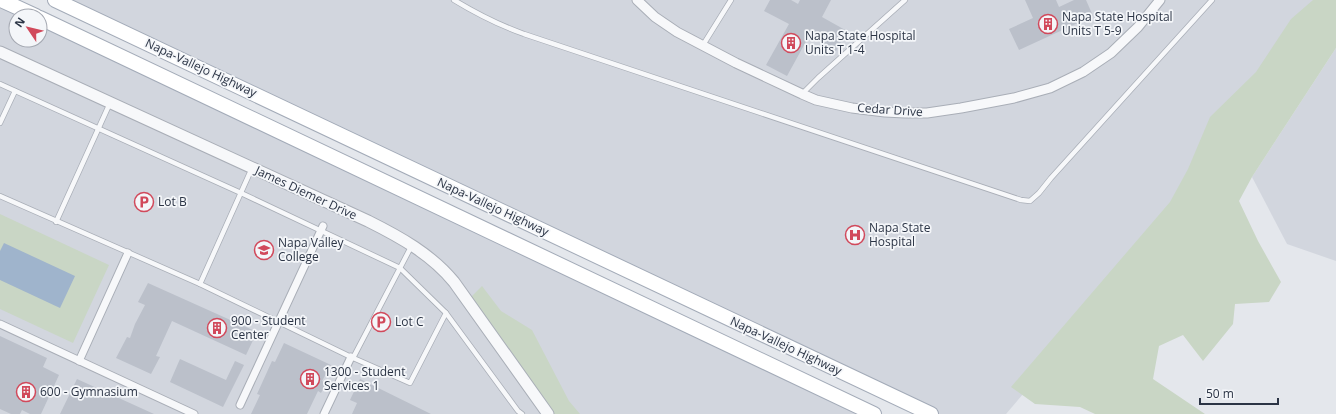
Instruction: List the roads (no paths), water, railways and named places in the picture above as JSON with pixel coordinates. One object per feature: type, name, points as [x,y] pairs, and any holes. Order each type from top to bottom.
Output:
[{"type":"main road","points":[[1,0],[18,8]]},
{"type":"main road","name":"Napa-Vallejo Highway","points":[[55,0],[931,414]]},
{"type":"main road","name":"Napa-Vallejo Highway","points":[[48,22],[874,414]]},
{"type":"street","name":"Cedar Drive","points":[[637,0],[666,25],[736,63],[816,100],[852,108],[905,113],[926,113],[1014,98],[1050,88],[1096,64],[1124,42],[1160,0]]},
{"type":"street","name":"James Diemer Drive","points":[[0,52],[368,221],[412,245],[440,267],[454,282],[548,414]]},
{"type":"street","points":[[240,405],[322,228]]},
{"type":"street","points":[[79,361],[128,253]]},
{"type":"street","points":[[0,324],[194,414]]},
{"type":"street","points":[[324,414],[352,358]]},
{"type":"lane","points":[[454,0],[492,21],[524,34],[1014,198],[1030,201],[1039,193],[1212,0]]},
{"type":"lane","points":[[704,45],[731,0]]},
{"type":"lane","points":[[802,94],[905,0]]},
{"type":"lane","points":[[0,84],[322,228],[400,268],[446,313],[518,411],[522,414]]},
{"type":"lane","points":[[0,123],[15,91]]},
{"type":"lane","points":[[56,222],[110,102]]},
{"type":"lane","points":[[200,284],[252,168]]},
{"type":"lane","points":[[0,196],[56,222],[200,284],[352,358],[410,383],[446,313]]},
{"type":"lane","points":[[352,358],[412,245]]},
{"type":"water","points":[[4,243],[75,276],[60,308],[0,280],[0,251]]},
{"type":"place","name":"Napa State Hospital Units T 5-9","points":[[1048,24]]},
{"type":"place","name":"Napa State Hospital Units T 1-4","points":[[791,43]]},
{"type":"place","name":"Lot B","points":[[144,202]]},
{"type":"place","name":"Napa State Hospital","points":[[855,235]]},
{"type":"place","name":"Napa Valley College","points":[[264,250]]},
{"type":"place","name":"Lot C","points":[[381,322]]},
{"type":"place","name":"900 - Student Center","points":[[217,328]]},
{"type":"place","name":"1300 - Student Services 1","points":[[310,379]]},
{"type":"place","name":"600 - Gymnasium","points":[[26,392]]}]
